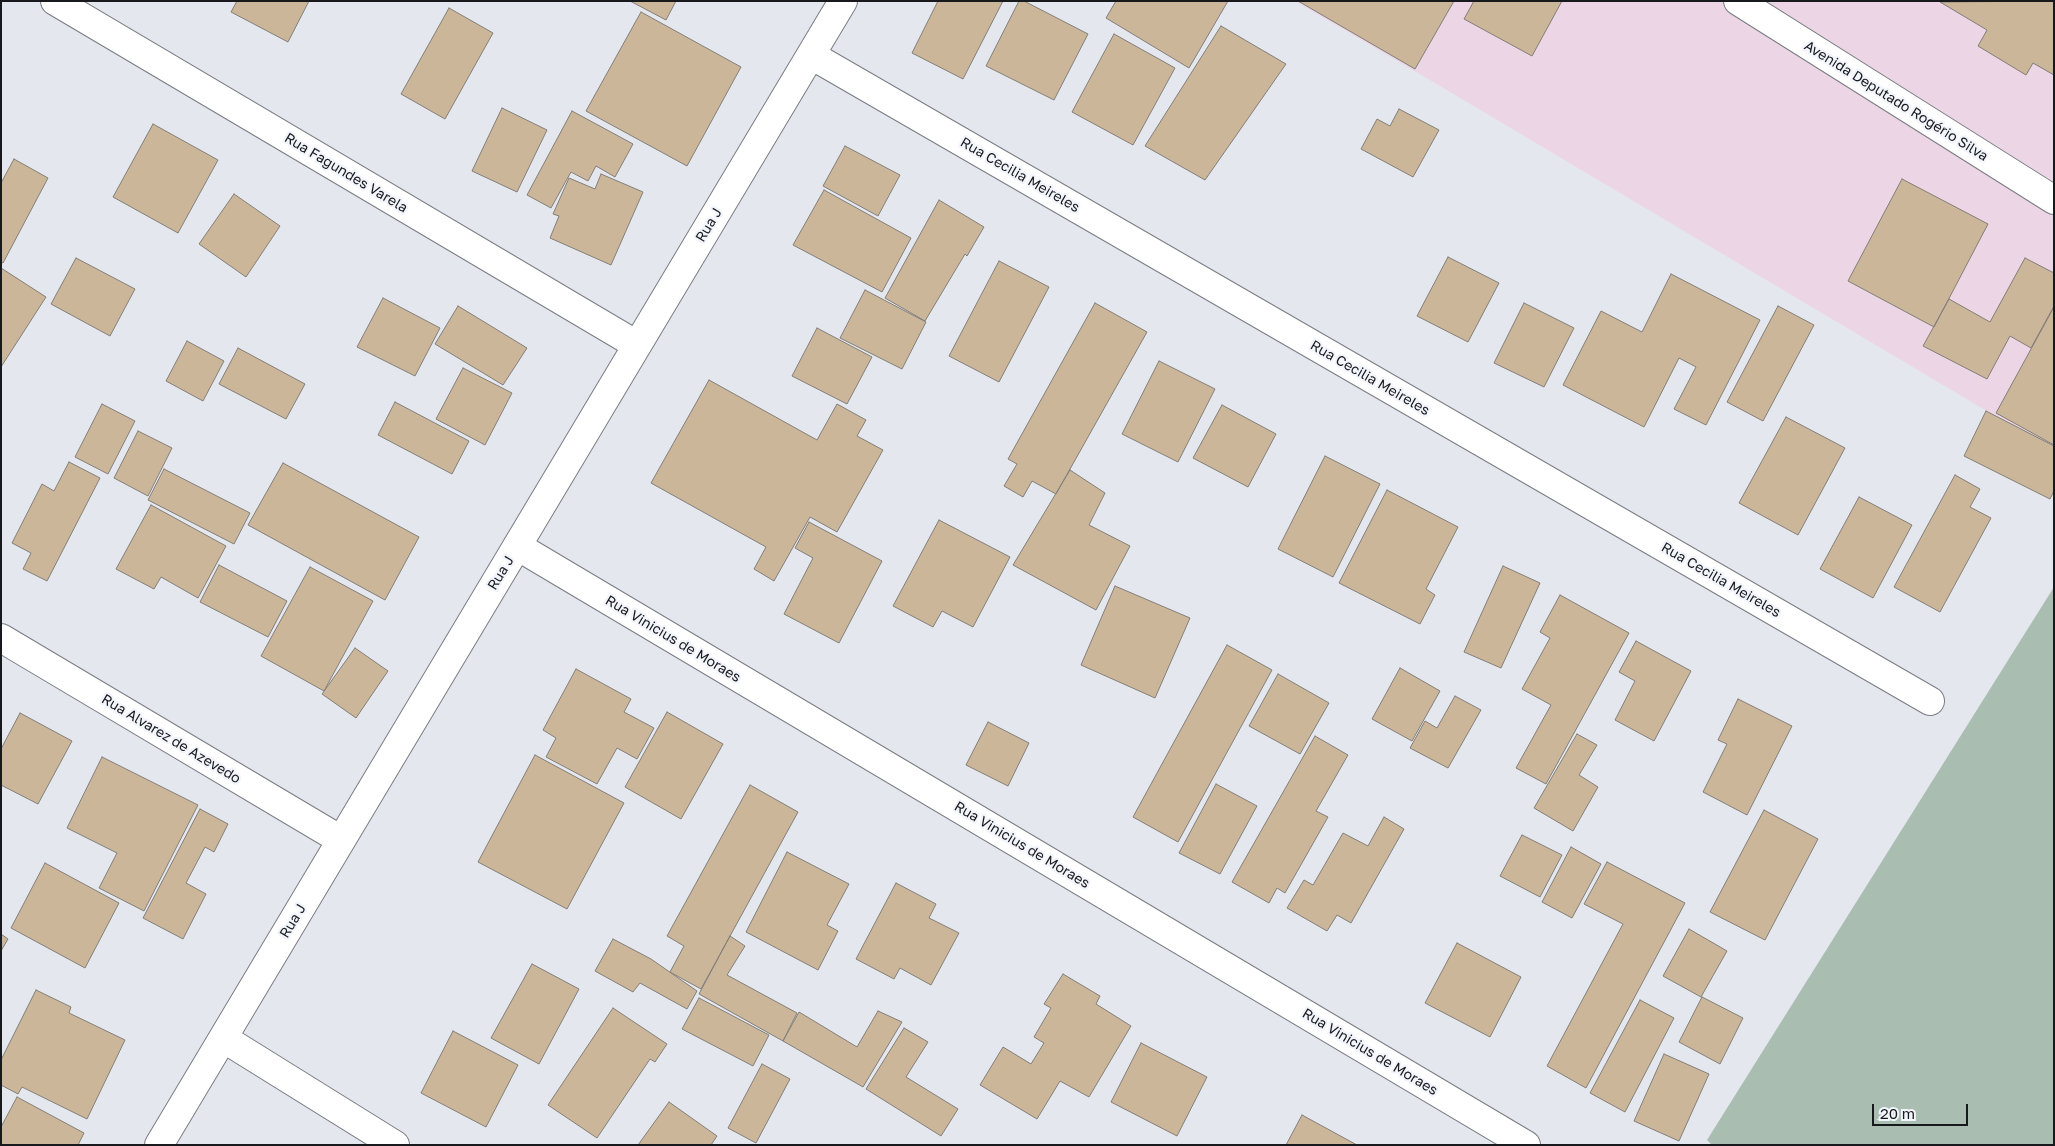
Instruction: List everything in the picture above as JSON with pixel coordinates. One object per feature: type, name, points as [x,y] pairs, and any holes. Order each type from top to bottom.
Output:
[{"type":"street","name":"Rua Fagundes Varela","points":[[56,1],[637,345]]},
{"type":"street","name":"Rua J","points":[[159,1145],[843,1]]},
{"type":"street","name":"Avenida Deputado Rogério Silva","points":[[1738,1],[2054,200]]},
{"type":"street","name":"Rua Cecilia Meireles","points":[[811,55],[1930,701]]},
{"type":"street","name":"Rua Vinicius de Moraes","points":[[517,546],[1526,1145]]},
{"type":"street","name":"Rua Alvarez de Azevedo","points":[[1,638],[342,840]]},
{"type":"street","points":[[223,1038],[396,1145]]},
{"type":"shaded area","points":[[1295,1],[2054,1],[2054,451],[1440,86]]},
{"type":"green space","points":[[2054,587],[2054,1145],[1712,1145],[1707,1140]]},
{"type":"building","points":[[237,1],[309,1],[288,42],[231,12]]},
{"type":"building","points":[[630,1],[676,1],[666,20]]},
{"type":"building","points":[[938,1],[1003,1],[963,79],[912,53]]},
{"type":"building","points":[[1019,1],[1024,1],[1088,34],[1054,100],[986,66]]},
{"type":"building","points":[[1116,1],[1228,1],[1189,68],[1106,18]]},
{"type":"building","points":[[1298,1],[1454,1],[1415,69]]},
{"type":"building","points":[[1474,1],[1562,1],[1532,56],[1464,19]]},
{"type":"building","points":[[2054,1],[2054,75],[2033,63],[2026,75],[1978,46],[1987,30],[1940,2]]},
{"type":"building","points":[[449,8],[493,33],[445,119],[401,94]]},
{"type":"building","points":[[641,12],[741,67],[687,166],[586,111]]},
{"type":"building","points":[[1221,26],[1286,64],[1205,180],[1145,146]]},
{"type":"building","points":[[1114,34],[1175,68],[1133,145],[1072,112]]},
{"type":"building","points":[[502,108],[547,130],[517,192],[472,171]]},
{"type":"building","points":[[1399,109],[1439,130],[1413,177],[1361,149],[1377,119],[1390,126]]},
{"type":"building","points":[[572,111],[633,144],[615,177],[596,166],[588,181],[571,172],[551,208],[527,195]]},
{"type":"building","points":[[153,124],[218,160],[178,233],[113,197]]},
{"type":"building","points":[[845,146],[900,175],[878,216],[823,186]]},
{"type":"building","points":[[14,159],[48,178],[3,263],[1,262],[1,183]]},
{"type":"building","points":[[601,174],[643,192],[611,265],[550,238],[559,216],[553,214],[569,178],[595,189]]},
{"type":"building","points":[[1902,179],[1988,224],[1934,327],[1848,281]]},
{"type":"building","points":[[824,190],[911,238],[882,292],[793,245]]},
{"type":"building","points":[[234,194],[280,226],[246,277],[199,244]]},
{"type":"building","points":[[939,200],[984,227],[967,256],[965,254],[925,321],[885,298]]},
{"type":"building","points":[[1448,257],[1499,283],[1468,342],[1417,316]]},
{"type":"building","points":[[76,258],[135,289],[110,336],[51,304]]},
{"type":"building","points":[[2025,258],[2054,273],[2054,306],[2031,348],[2010,336],[1987,379],[1923,346],[1949,299],[1990,322]]},
{"type":"building","points":[[999,261],[1049,287],[999,382],[949,356]]},
{"type":"building","points":[[1,268],[46,297],[1,367]]},
{"type":"building","points":[[1671,274],[1760,320],[1706,425],[1674,409],[1696,367],[1679,358],[1644,427],[1563,385],[1601,311],[1642,332]]},
{"type":"building","points":[[865,290],[926,322],[902,369],[840,338]]},
{"type":"building","points":[[383,298],[440,328],[415,376],[357,347]]},
{"type":"building","points":[[1095,303],[1147,332],[1056,494],[1032,481],[1023,497],[1004,486],[1017,464],[1008,459]]},
{"type":"building","points":[[1524,303],[1574,328],[1544,387],[1494,363]]},
{"type":"building","points":[[458,306],[527,348],[503,385],[435,344]]},
{"type":"building","points":[[1778,306],[1814,325],[1763,421],[1727,402]]},
{"type":"building","points":[[2054,307],[2054,445],[1996,413]]},
{"type":"building","points":[[817,328],[872,357],[847,404],[792,376]]},
{"type":"building","points":[[187,341],[224,361],[203,401],[166,381]]},
{"type":"building","points":[[238,348],[305,384],[286,419],[219,384]]},
{"type":"building","points":[[1159,361],[1215,389],[1178,462],[1122,434]]},
{"type":"building","points":[[463,368],[512,393],[485,445],[436,419]]},
{"type":"building","points":[[709,380],[817,440],[837,404],[866,420],[857,436],[883,450],[837,532],[810,517],[774,581],[754,569],[766,547],[651,483]]},
{"type":"building","points":[[395,402],[469,441],[452,474],[378,435]]},
{"type":"building","points":[[102,404],[135,421],[108,474],[75,457]]},
{"type":"building","points":[[1222,405],[1276,434],[1248,487],[1193,458]]},
{"type":"building","points":[[1986,411],[2054,446],[2054,491],[2050,499],[1964,456]]},
{"type":"building","points":[[1786,417],[1845,448],[1798,535],[1739,503]]},
{"type":"building","points":[[138,431],[172,448],[148,496],[114,478]]},
{"type":"building","points":[[1325,456],[1380,484],[1333,577],[1278,549]]},
{"type":"building","points":[[69,462],[100,478],[47,581],[23,569],[31,553],[12,543],[42,484],[54,491]]},
{"type":"building","points":[[283,463],[419,537],[385,600],[248,525]]},
{"type":"building","points":[[164,469],[250,513],[234,544],[148,500]]},
{"type":"building","points":[[1070,470],[1105,493],[1089,525],[1130,546],[1096,610],[1013,565]]},
{"type":"building","points":[[1955,475],[1980,489],[1970,507],[1991,518],[1940,612],[1894,587]]},
{"type":"building","points":[[1387,490],[1458,527],[1426,589],[1435,595],[1420,624],[1339,583]]},
{"type":"building","points":[[1859,497],[1912,525],[1873,598],[1820,569]]},
{"type":"building","points":[[151,505],[226,546],[198,598],[161,577],[154,589],[116,569]]},
{"type":"building","points":[[939,520],[1010,557],[973,627],[942,611],[933,627],[893,606]]},
{"type":"building","points":[[809,522],[882,561],[839,643],[784,614],[813,558],[795,548]]},
{"type":"building","points":[[219,565],[287,601],[268,637],[200,602]]},
{"type":"building","points":[[1503,566],[1540,583],[1501,668],[1464,652]]},
{"type":"building","points":[[310,567],[373,601],[324,691],[261,656]]},
{"type":"building","points":[[1115,586],[1190,618],[1155,698],[1081,665]]},
{"type":"building","points":[[1560,595],[1629,633],[1546,784],[1516,768],[1551,705],[1522,689],[1550,638],[1540,632]]},
{"type":"building","points":[[1636,641],[1691,671],[1654,741],[1615,720],[1635,681],[1619,672]]},
{"type":"building","points":[[1227,645],[1272,670],[1178,842],[1133,817]]},
{"type":"building","points":[[355,648],[388,671],[356,718],[322,694]]},
{"type":"building","points":[[1400,668],[1440,691],[1412,741],[1372,719]]},
{"type":"building","points":[[576,669],[631,699],[624,712],[654,728],[637,759],[617,748],[597,784],[546,757],[556,738],[543,730]]},
{"type":"building","points":[[1278,674],[1329,703],[1300,754],[1249,726]]},
{"type":"building","points":[[1455,696],[1481,710],[1448,768],[1410,748],[1425,721],[1437,728]]},
{"type":"building","points":[[1738,699],[1792,726],[1747,815],[1703,792],[1727,744],[1718,740]]},
{"type":"building","points":[[667,712],[723,744],[681,819],[625,787]]},
{"type":"building","points":[[20,713],[72,741],[38,804],[1,785],[1,749]]},
{"type":"building","points":[[988,722],[1029,743],[1008,786],[966,765]]},
{"type":"building","points":[[1577,734],[1597,745],[1579,775],[1598,787],[1573,831],[1534,808]]},
{"type":"building","points":[[1315,736],[1348,755],[1316,811],[1328,817],[1285,893],[1277,888],[1269,903],[1232,882]]},
{"type":"building","points":[[535,755],[624,803],[567,909],[478,862]]},
{"type":"building","points":[[102,757],[198,805],[144,911],[99,888],[117,853],[67,828]]},
{"type":"building","points":[[1216,784],[1257,806],[1220,874],[1179,853]]},
{"type":"building","points":[[750,785],[798,812],[701,989],[670,972],[684,946],[667,936]]},
{"type":"building","points":[[200,809],[228,824],[214,852],[205,847],[186,883],[206,894],[183,939],[143,918]]},
{"type":"building","points":[[1764,810],[1818,839],[1765,940],[1710,912]]},
{"type":"building","points":[[1384,817],[1404,829],[1351,923],[1337,915],[1327,931],[1287,908],[1304,880],[1313,885],[1343,833],[1368,846]]},
{"type":"building","points":[[1522,835],[1562,855],[1540,897],[1500,876]]},
{"type":"building","points":[[1571,847],[1601,864],[1572,918],[1542,902]]},
{"type":"building","points":[[787,852],[849,884],[827,925],[838,931],[818,970],[746,932]]},
{"type":"building","points":[[1607,862],[1685,903],[1586,1088],[1547,1066],[1623,924],[1584,904]]},
{"type":"building","points":[[45,863],[119,903],[85,968],[11,928]]},
{"type":"building","points":[[896,883],[936,904],[929,918],[959,933],[931,985],[900,968],[894,979],[856,959]]},
{"type":"building","points":[[1689,929],[1727,951],[1701,997],[1663,976]]},
{"type":"building","points":[[1,934],[8,939],[1,951]]},
{"type":"building","points":[[730,936],[745,946],[727,975],[797,1013],[783,1041],[699,994]]},
{"type":"building","points":[[613,939],[651,959],[697,991],[687,1009],[640,983],[633,992],[595,971]]},
{"type":"building","points":[[1457,943],[1521,977],[1490,1037],[1425,1003]]},
{"type":"building","points":[[532,964],[579,989],[539,1064],[491,1038]]},
{"type":"building","points":[[1063,974],[1100,996],[1096,1004],[1131,1026],[1089,1097],[1060,1081],[1037,1119],[980,1085],[1003,1047],[1031,1064],[1044,1043],[1034,1037],[1051,1008],[1044,1004]]},
{"type":"building","points":[[36,990],[71,1007],[69,1013],[125,1040],[87,1119],[22,1087],[18,1094],[1,1085],[1,1060]]},
{"type":"building","points":[[1702,997],[1743,1018],[1720,1064],[1679,1042]]},
{"type":"building","points":[[699,998],[769,1035],[753,1066],[682,1029]]},
{"type":"building","points":[[1640,1000],[1674,1018],[1625,1112],[1590,1093]]},
{"type":"building","points":[[613,1008],[667,1044],[655,1062],[650,1059],[597,1138],[548,1105]]},
{"type":"building","points":[[878,1011],[902,1022],[863,1087],[783,1041],[799,1012],[857,1047]]},
{"type":"building","points":[[904,1028],[928,1042],[906,1077],[958,1109],[941,1136],[866,1089]]},
{"type":"building","points":[[453,1031],[518,1065],[486,1127],[421,1093]]},
{"type":"building","points":[[1141,1043],[1207,1077],[1177,1136],[1111,1102]]},
{"type":"building","points":[[1664,1054],[1709,1074],[1679,1141],[1634,1121]]},
{"type":"building","points":[[762,1064],[790,1079],[756,1143],[728,1128]]},
{"type":"building","points":[[17,1097],[84,1133],[78,1145],[1,1145],[1,1127]]},
{"type":"building","points":[[669,1102],[717,1136],[711,1145],[638,1145]]},
{"type":"building","points":[[1302,1115],[1357,1145],[1286,1145]]}]
